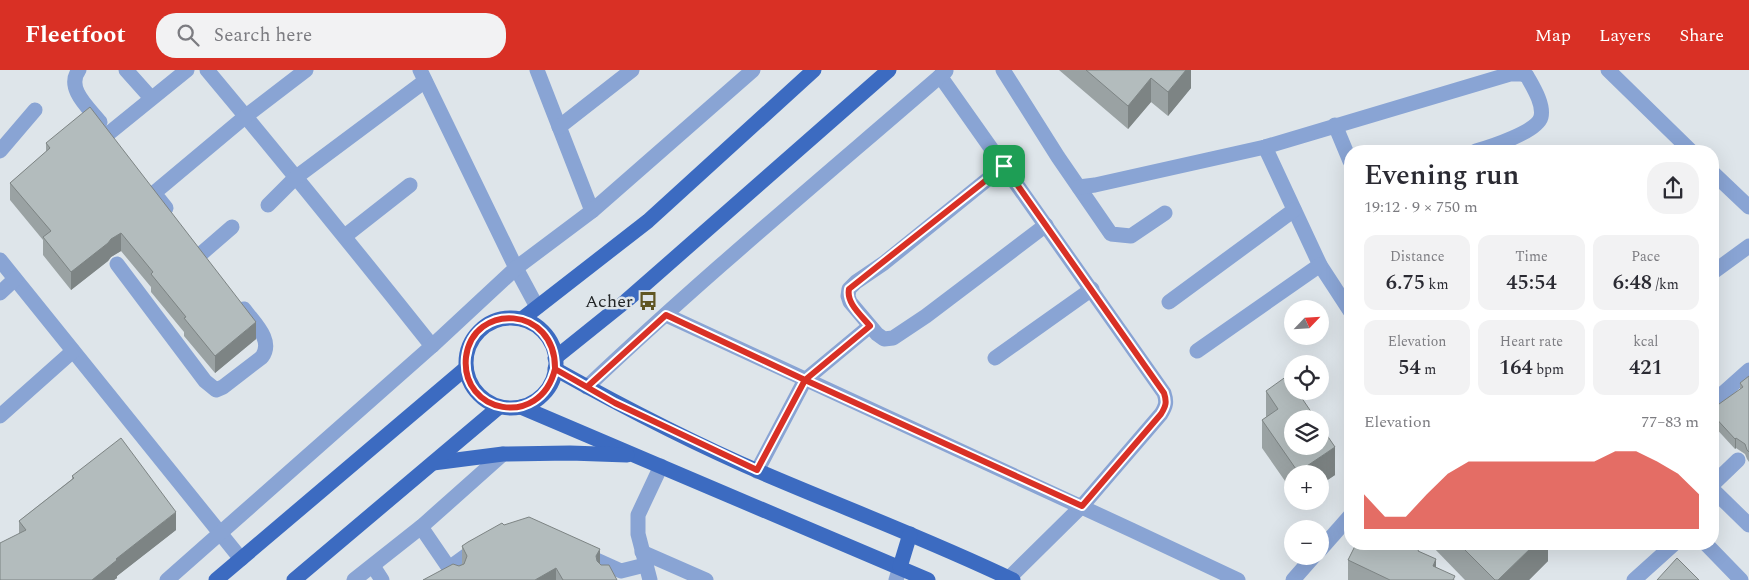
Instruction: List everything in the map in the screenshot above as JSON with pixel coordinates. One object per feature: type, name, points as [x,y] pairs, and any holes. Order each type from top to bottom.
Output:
[{"type":"main road","points":[[522,320],[648,221],[814,70]]},
{"type":"main road","points":[[555,364],[889,70]]},
{"type":"main road","points":[[500,319],[522,320],[532,323],[548,338],[555,364],[552,379],[544,393],[531,403],[521,407],[510,408],[489,403],[474,388],[468,378],[466,368],[469,346],[481,329],[500,319]]},
{"type":"main road","points":[[555,364],[587,387],[624,407],[757,470],[910,534],[1011,579]]},
{"type":"main road","points":[[216,580],[466,368]]},
{"type":"main road","points":[[294,580],[500,406]]},
{"type":"main road","points":[[521,407],[661,466],[898,573],[928,580]]},
{"type":"main road","points":[[433,463],[503,454],[570,453],[636,455]]},
{"type":"main road","points":[[898,573],[910,534]]},
{"type":"street","points":[[79,70],[74,78],[74,85],[79,95],[120,148]]},
{"type":"street","points":[[126,70],[151,98]]},
{"type":"street","points":[[108,134],[187,70]]},
{"type":"street","points":[[207,70],[345,236],[432,346]]},
{"type":"street","points":[[154,193],[246,116],[306,70]]},
{"type":"street","points":[[536,70],[592,211]]},
{"type":"street","points":[[559,127],[632,70]]},
{"type":"street","points":[[167,580],[432,346],[516,268],[592,211],[753,70]]},
{"type":"street","points":[[1003,70],[1058,157],[1111,234],[1131,236],[1165,213]]},
{"type":"street","points":[[1608,70],[1685,145]]},
{"type":"street","points":[[587,387],[666,315],[944,73],[1004,166],[1092,289],[1164,393],[1167,401],[1166,407],[1161,414],[1082,506],[1011,579]]},
{"type":"street","points":[[1079,187],[1265,146],[1510,74],[1527,76],[1540,105],[1541,118],[1535,126],[1495,145]]},
{"type":"street","points":[[268,206],[295,178],[423,75],[516,268],[538,307]]},
{"type":"street","points":[[0,151],[35,110]]},
{"type":"street","points":[[1335,125],[1344,147]]},
{"type":"street","points":[[1265,146],[1320,265],[1344,302]]},
{"type":"street","points":[[1004,166],[849,289],[848,296],[850,302],[870,326],[884,339],[893,338],[926,316],[1046,225]]},
{"type":"street","points":[[143,178],[178,223]]},
{"type":"street","points":[[1719,179],[1749,207]]},
{"type":"street","points":[[345,236],[410,185]]},
{"type":"street","points":[[1169,302],[1294,210]]},
{"type":"street","points":[[202,253],[232,227]]},
{"type":"street","points":[[190,238],[213,268]]},
{"type":"street","points":[[1719,268],[1749,246]]},
{"type":"street","points":[[0,260],[241,559]]},
{"type":"street","points":[[117,264],[205,381],[216,390],[223,388],[262,357],[266,351],[265,336],[235,296]]},
{"type":"street","points":[[1197,351],[1320,265]]},
{"type":"street","points":[[0,293],[15,279]]},
{"type":"street","points":[[995,358],[1092,289]]},
{"type":"street","points":[[666,315],[1082,506],[1238,580]]},
{"type":"street","points":[[757,470],[805,380],[870,326]]},
{"type":"street","points":[[0,416],[73,351]]},
{"type":"street","points":[[1719,397],[1749,370]]},
{"type":"street","points":[[354,580],[421,527],[503,454]]},
{"type":"street","points":[[1719,489],[1738,460]]},
{"type":"street","points":[[650,580],[638,534],[638,515],[661,466]]},
{"type":"street","points":[[1719,499],[1749,525]]},
{"type":"street","points":[[1329,540],[1344,523]]},
{"type":"street","points":[[421,527],[453,574],[488,539]]},
{"type":"street","points":[[566,546],[621,571]]},
{"type":"street","points":[[1634,580],[1667,550]]},
{"type":"street","points":[[1712,550],[1741,580]]},
{"type":"street","points":[[606,580],[644,558],[706,580]]},
{"type":"street","points":[[1293,580],[1306,565]]},
{"type":"street","points":[[374,566],[382,580]]},
{"type":"building","points":[[1086,70],[1186,70],[1168,92],[1151,78],[1128,106]]},
{"type":"building","points":[[90,107],[256,322],[215,356],[151,274],[153,272],[121,233],[71,272],[43,237],[51,231],[10,183],[50,148],[46,143]]},
{"type":"building","points":[[1749,376],[1749,452],[1745,444],[1735,439],[1719,422],[1719,404],[1743,387],[1740,383]]},
{"type":"building","points":[[1284,378],[1284,400],[1303,400],[1310,410],[1284,410],[1284,452],[1262,420],[1278,409],[1266,391]]},
{"type":"building","points":[[121,438],[176,512],[92,580],[0,580],[0,543],[26,530],[19,521]]},
{"type":"building","points":[[1329,438],[1335,447],[1329,451]]},
{"type":"building","points":[[1286,455],[1323,455],[1308,465],[1293,465]]},
{"type":"building","points":[[529,517],[600,549],[596,556],[597,561],[601,565],[609,565],[617,580],[563,580],[556,568],[535,580],[423,580],[453,564],[459,566],[464,564],[467,556],[462,546],[468,542],[502,523],[504,525]]},
{"type":"building","points":[[1353,550],[1418,550],[1436,559],[1433,566],[1455,576],[1453,580],[1390,580],[1348,560]]},
{"type":"building","points":[[1465,550],[1529,550],[1498,580],[1495,580]]},
{"type":"building","points":[[1677,558],[1699,580],[1657,580]]},
{"type":"place","name":"Acher","points":[[648,301]]},
{"type":"route","points":[[1004,166],[849,289],[848,296],[850,302],[870,326],[805,380],[666,315],[587,387],[555,369],[553,348],[548,338],[532,323],[511,318],[500,319],[481,329],[469,346],[466,357],[468,378],[474,388],[489,403],[510,408],[521,407],[540,397],[547,389],[555,369],[615,403],[757,470],[805,380],[1082,506],[1161,414],[1166,407],[1167,401],[1164,393],[1004,166]]}]
